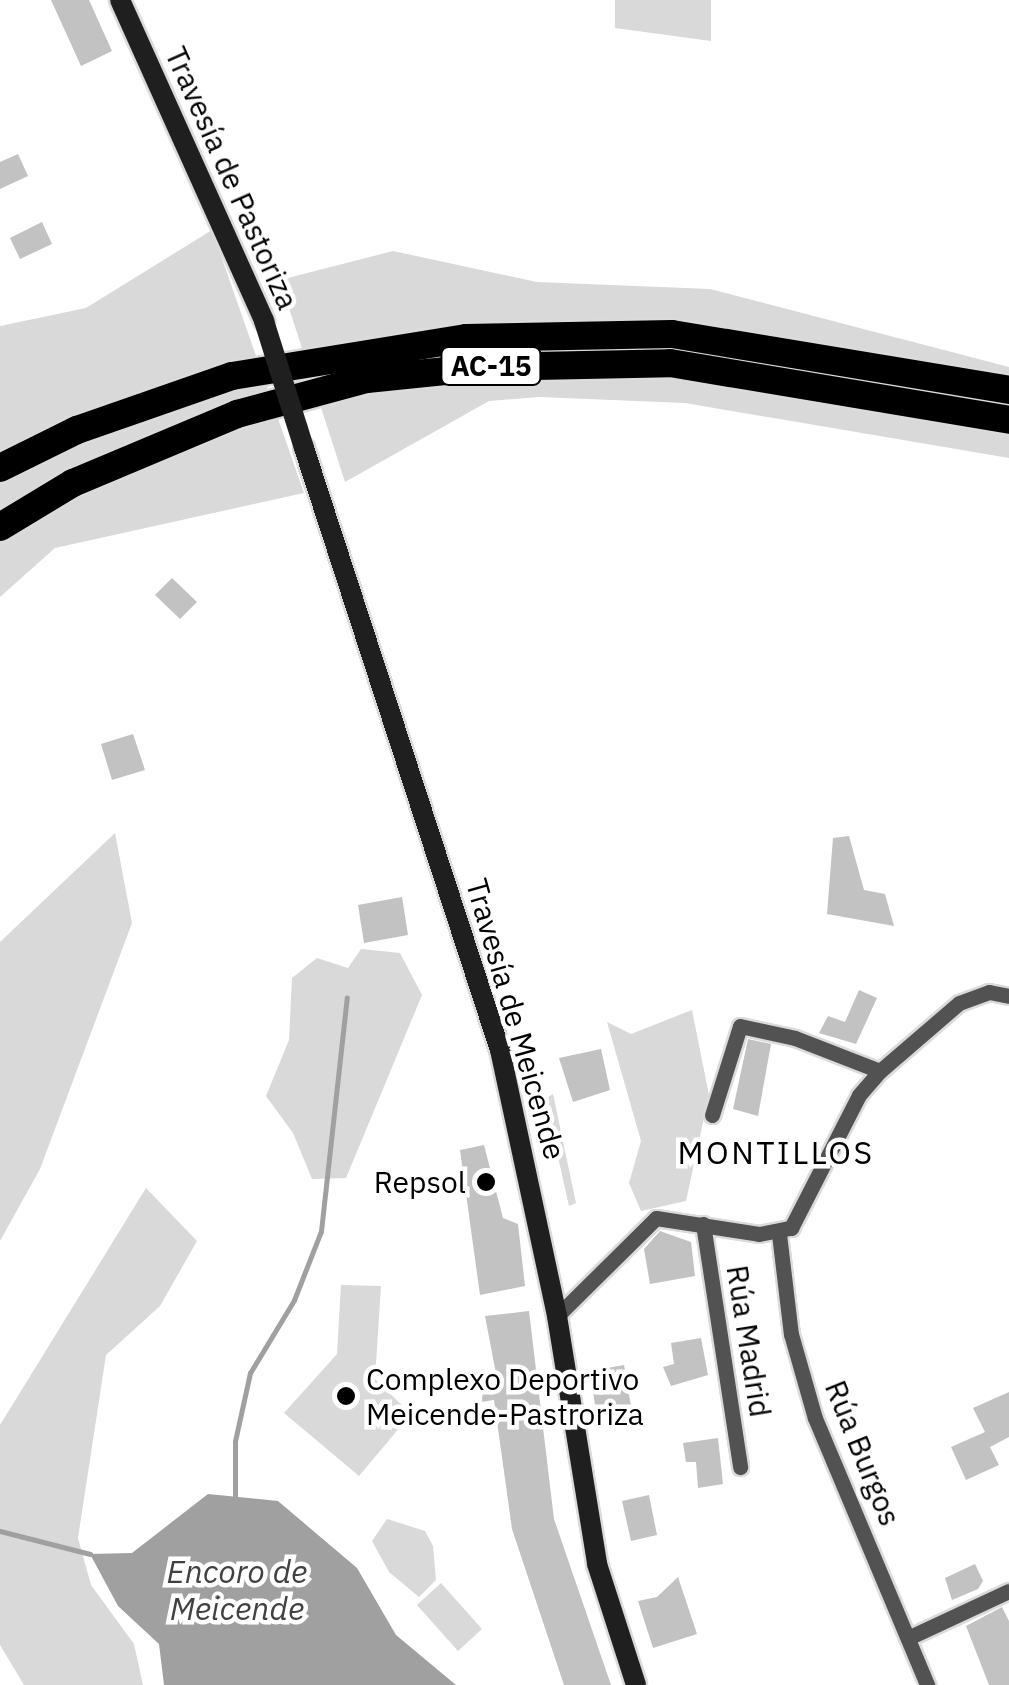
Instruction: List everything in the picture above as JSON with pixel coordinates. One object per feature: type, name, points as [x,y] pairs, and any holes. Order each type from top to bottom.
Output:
[{"type":"highway","name":"AC-15","points":[[0,468],[77,430],[232,376],[466,338],[672,334],[847,358],[1009,390]]},
{"type":"highway","name":"AC-15","points":[[0,527],[73,484],[237,414],[367,379],[486,366],[670,363],[1009,420]]},
{"type":"main road","name":"Travesía de Pastoriza","points":[[120,0],[264,321],[284,382]]},
{"type":"main road","name":"Travesía de Meicende","points":[[284,382],[500,1050],[557,1316],[597,1564],[636,1685]]},
{"type":"street","points":[[557,1316],[656,1218],[779,1234],[801,1216],[859,1095],[880,1071],[959,1003],[989,992],[1009,996]]},
{"type":"street","points":[[712,1115],[740,1026],[795,1038],[880,1071]]},
{"type":"street","name":"Rúa Madrid","points":[[703,1224],[740,1467]]},
{"type":"street","name":"Rúa Burgos","points":[[779,1234],[791,1334],[815,1418],[927,1685]]},
{"type":"street","points":[[548,1277],[593,1280]]},
{"type":"street","points":[[908,1638],[1009,1591]]},
{"type":"shaded area","points":[[615,0],[711,0],[711,41],[615,28]]},
{"type":"shaded area","points":[[212,230],[304,493],[55,548],[0,597],[0,326],[86,308]]},
{"type":"shaded area","points":[[393,251],[537,282],[710,289],[1009,367],[1009,458],[685,403],[539,397],[489,401],[345,482],[280,280]]},
{"type":"shaded area","points":[[115,833],[132,923],[40,1169],[0,1241],[0,942]]},
{"type":"shaded area","points":[[361,949],[400,953],[422,995],[346,1178],[312,1179],[293,1133],[266,1096],[289,1040],[292,978],[317,958],[348,968]]},
{"type":"shaded area","points":[[692,1010],[709,1095],[686,1201],[641,1211],[629,1183],[641,1141],[607,1022],[631,1034]]},
{"type":"shaded area","points":[[553,1094],[576,1203],[569,1206],[545,1099]]},
{"type":"shaded area","points":[[146,1188],[197,1241],[160,1306],[106,1355],[78,1538],[91,1585],[134,1644],[143,1685],[24,1685],[0,1645],[0,1425]]},
{"type":"shaded area","name":"Complexo Deportivo Meicende-Pastroriza","points":[[341,1285],[381,1286],[375,1379],[411,1414],[359,1476],[284,1413],[337,1354]]},
{"type":"shaded area","points":[[387,1519],[425,1531],[433,1546],[436,1580],[419,1597],[389,1572],[372,1541]]},
{"type":"shaded area","points":[[441,1583],[482,1629],[458,1651],[417,1605]]},
{"type":"water","name":"Encoro de Meicende","points":[[208,1494],[278,1501],[357,1568],[396,1635],[456,1685],[164,1685],[159,1644],[118,1606],[90,1554],[132,1553]]},
{"type":"building","points":[[51,0],[89,0],[112,51],[81,66]]},
{"type":"building","points":[[18,154],[28,176],[0,189],[0,162]]},
{"type":"building","points":[[42,222],[52,244],[20,259],[10,238]]},
{"type":"building","points":[[172,578],[197,602],[180,619],[155,595]]},
{"type":"building","points":[[133,734],[145,770],[112,780],[101,744]]},
{"type":"building","points":[[849,836],[864,890],[885,894],[894,926],[827,914],[833,838]]},
{"type":"building","points":[[402,897],[408,935],[364,943],[358,905]]},
{"type":"building","points":[[859,990],[877,998],[856,1044],[819,1033],[828,1016],[845,1022]]},
{"type":"building","points":[[748,1039],[771,1044],[758,1116],[733,1109]]},
{"type":"building","points":[[601,1049],[610,1090],[573,1102],[559,1058]]},
{"type":"building","points":[[484,1145],[503,1218],[518,1224],[525,1286],[480,1295],[460,1150]]},
{"type":"building","points":[[660,1231],[691,1242],[695,1276],[650,1284],[644,1249]]},
{"type":"building","points":[[529,1311],[554,1519],[611,1685],[564,1685],[512,1529],[494,1400],[481,1402],[486,1381],[497,1379],[485,1316]]},
{"type":"building","points":[[701,1338],[708,1375],[671,1386],[663,1367],[674,1364],[671,1343]]},
{"type":"building","points":[[624,1365],[631,1406],[596,1412],[590,1371]]},
{"type":"building","points":[[1009,1392],[1009,1437],[990,1447],[999,1465],[966,1480],[951,1447],[985,1432],[973,1408]]},
{"type":"building","points":[[718,1438],[723,1484],[698,1488],[696,1462],[686,1462],[683,1443]]},
{"type":"building","points":[[649,1495],[657,1535],[631,1541],[622,1501]]},
{"type":"building","points":[[975,1564],[983,1581],[978,1589],[952,1600],[945,1578]]},
{"type":"building","points":[[678,1577],[697,1634],[653,1648],[638,1601],[657,1597]]},
{"type":"building","points":[[1002,1607],[1009,1621],[1009,1685],[989,1685],[966,1626]]},
{"type":"waterway","points":[[235,1496],[235,1441],[250,1373],[294,1300],[321,1231],[347,997]]},
{"type":"waterway","points":[[0,1531],[90,1554]]},
{"type":"place","name":"Repsol","points":[[486,1182]]},
{"type":"place","name":"Complexo Deportivo Meicende-Pastroriza","points":[[346,1396]]},
{"type":"district","name":"MONTILLOS","points":[[776,1152]]}]
